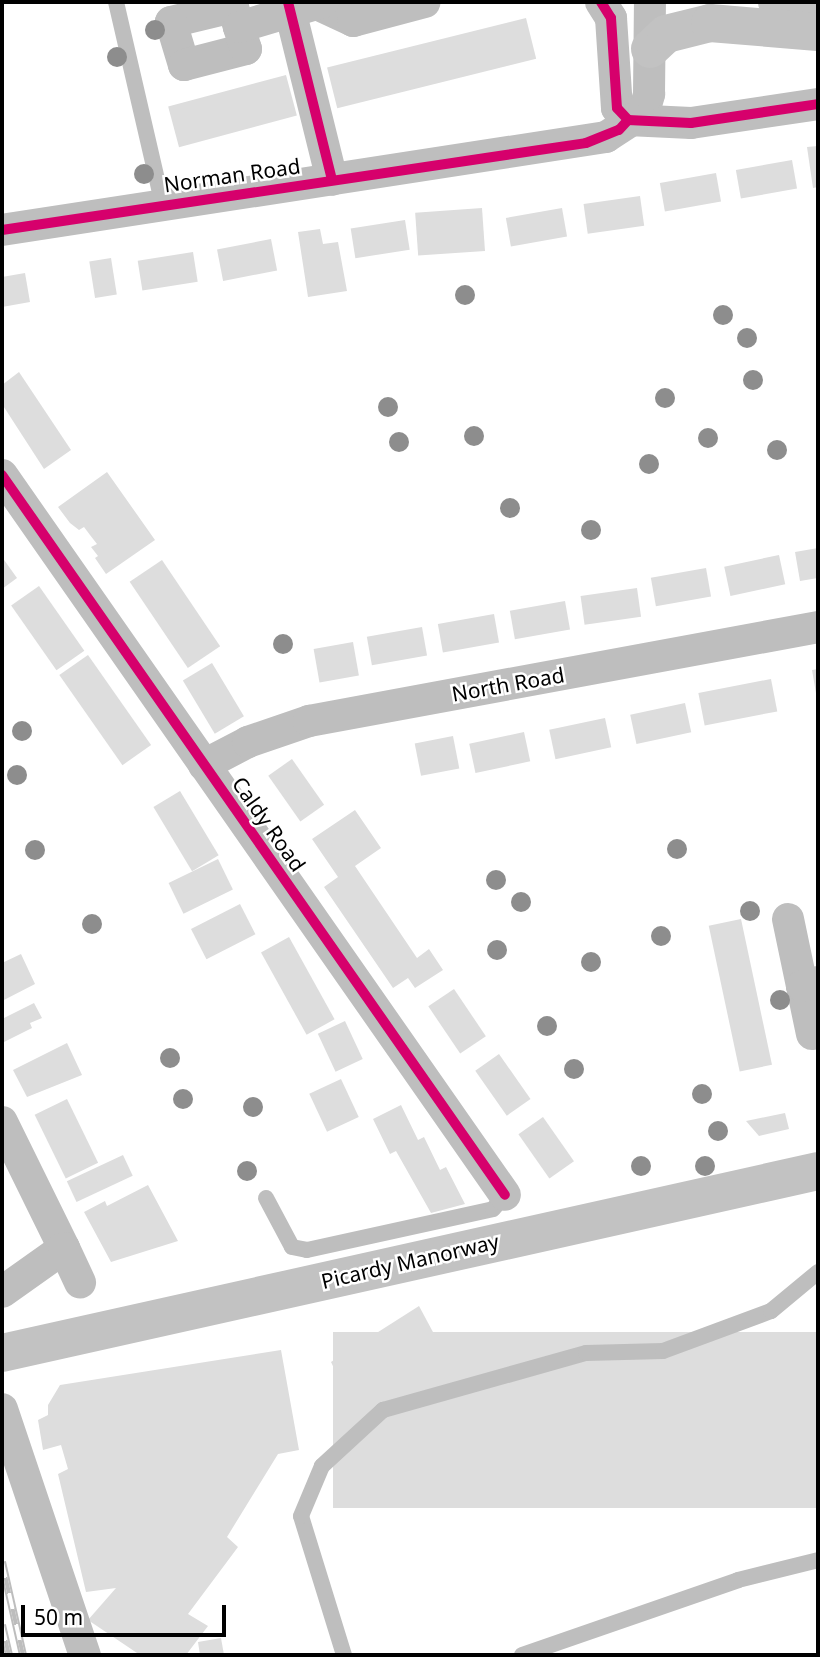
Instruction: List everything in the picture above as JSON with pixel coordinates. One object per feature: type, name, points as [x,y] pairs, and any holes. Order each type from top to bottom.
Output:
[{"type":"main road","points":[[778,2],[818,8]]},
{"type":"main road","points":[[650,49],[666,34],[710,23],[818,32]]},
{"type":"main road","name":"Picardy Manorway","points":[[2,1353],[818,1171]]},
{"type":"street","points":[[239,27],[305,6],[353,21],[425,2]]},
{"type":"street","name":"Norman Road","points":[[2,230],[586,143],[619,130],[628,120],[644,112],[650,49],[650,2]]},
{"type":"street","points":[[305,6],[332,180]]},
{"type":"street","points":[[608,7],[617,108],[628,120],[691,123],[818,104]]},
{"type":"street","name":"Caldy Road","points":[[2,475],[204,765],[502,1177]]},
{"type":"street","name":"North Road","points":[[204,765],[248,742],[309,721],[818,627]]},
{"type":"street","points":[[788,919],[810,984],[812,1034]]},
{"type":"street","points":[[2,1122],[80,1282]]},
{"type":"street","points":[[2,1292],[64,1248]]},
{"type":"street","points":[[2,1409],[85,1655]]},
{"type":"lane","points":[[116,2],[163,205]]},
{"type":"lane","points":[[266,1198],[292,1247],[307,1250],[493,1209],[502,1177]]},
{"type":"lane","points":[[344,1655],[301,1516],[322,1466],[383,1410],[586,1353],[663,1351],[771,1311],[818,1272]]},
{"type":"lane","points":[[522,1655],[737,1580],[818,1560]]},
{"type":"building","points":[[526,18],[536,59],[337,108],[327,68]]},
{"type":"building","points":[[286,75],[297,116],[179,147],[168,107]]},
{"type":"building","points":[[818,146],[818,187],[813,188],[807,147]]},
{"type":"building","points":[[792,160],[797,189],[741,198],[736,170]]},
{"type":"building","points":[[716,173],[721,202],[665,211],[660,183]]},
{"type":"building","points":[[640,196],[644,226],[588,234],[584,204]]},
{"type":"building","points":[[482,208],[485,251],[418,256],[415,213]]},
{"type":"building","points":[[562,208],[567,237],[511,246],[506,218]]},
{"type":"building","points":[[405,220],[410,250],[355,258],[351,229]]},
{"type":"building","points":[[320,229],[323,244],[338,242],[347,291],[308,297],[298,232]]},
{"type":"building","points":[[271,239],[277,270],[223,281],[217,249]]},
{"type":"building","points":[[193,252],[198,282],[142,290],[138,261]]},
{"type":"building","points":[[111,258],[117,295],[95,298],[89,261]]},
{"type":"building","points":[[25,273],[30,302],[2,307],[2,277]]},
{"type":"building","points":[[19,372],[71,450],[44,469],[2,404],[2,385]]},
{"type":"building","points":[[107,472],[155,540],[106,574],[91,547],[97,544],[84,527],[79,530],[58,507]]},
{"type":"building","points":[[818,548],[818,578],[800,581],[795,552]]},
{"type":"building","points":[[779,555],[785,584],[730,596],[724,567]]},
{"type":"building","points":[[2,557],[17,578],[2,589]]},
{"type":"building","points":[[162,560],[220,646],[188,668],[130,582]]},
{"type":"building","points":[[706,568],[711,597],[656,606],[651,578]]},
{"type":"building","points":[[39,586],[84,651],[56,670],[11,606]]},
{"type":"building","points":[[637,588],[641,617],[585,625],[581,596]]},
{"type":"building","points":[[565,601],[570,630],[515,639],[510,611]]},
{"type":"building","points":[[494,614],[499,643],[443,652],[438,624]]},
{"type":"building","points":[[422,627],[427,656],[372,665],[367,637]]},
{"type":"building","points":[[353,642],[359,675],[320,682],[314,649]]},
{"type":"building","points":[[88,655],[151,745],[122,765],[59,675]]},
{"type":"building","points":[[212,663],[244,716],[215,734],[183,681]]},
{"type":"building","points":[[818,669],[818,699],[817,699],[812,670]]},
{"type":"building","points":[[771,679],[777,711],[705,726],[698,693]]},
{"type":"building","points":[[685,703],[691,732],[636,744],[630,715]]},
{"type":"building","points":[[605,718],[611,747],[555,759],[549,730]]},
{"type":"building","points":[[524,732],[530,761],[475,773],[469,744]]},
{"type":"building","points":[[453,736],[459,768],[421,776],[415,743]]},
{"type":"building","points":[[292,759],[324,805],[300,822],[268,776]]},
{"type":"building","points":[[180,791],[219,855],[192,871],[153,807]]},
{"type":"building","points":[[355,810],[381,848],[355,866],[417,958],[429,949],[443,970],[415,988],[408,978],[393,988],[324,887],[338,877],[312,839]]},
{"type":"building","points":[[218,859],[233,890],[183,914],[169,883]]},
{"type":"building","points":[[240,904],[255,934],[206,959],[191,929]]},
{"type":"building","points":[[741,919],[772,1065],[740,1072],[709,926]]},
{"type":"building","points":[[289,937],[335,1019],[307,1035],[261,953]]},
{"type":"building","points":[[21,954],[35,984],[2,1001],[2,963]]},
{"type":"building","points":[[454,989],[486,1036],[460,1054],[428,1006]]},
{"type":"building","points":[[34,1003],[42,1018],[30,1023],[32,1028],[2,1043],[2,1019]]},
{"type":"building","points":[[345,1021],[363,1059],[336,1072],[318,1034]]},
{"type":"building","points":[[67,1043],[82,1075],[27,1097],[13,1070]]},
{"type":"building","points":[[499,1054],[531,1099],[507,1116],[475,1071]]},
{"type":"building","points":[[341,1079],[359,1117],[327,1132],[309,1094]]},
{"type":"building","points":[[67,1099],[98,1163],[66,1179],[35,1115]]},
{"type":"building","points":[[401,1105],[418,1140],[424,1137],[440,1170],[446,1167],[465,1204],[431,1213],[396,1151],[390,1154],[373,1119]]},
{"type":"building","points":[[785,1113],[789,1129],[759,1136],[746,1121]]},
{"type":"building","points":[[543,1117],[574,1161],[549,1178],[518,1134]]},
{"type":"building","points":[[123,1155],[133,1176],[77,1202],[67,1181]]},
{"type":"building","points":[[148,1185],[178,1241],[111,1262],[84,1212],[105,1201],[107,1206]]},
{"type":"building","points":[[419,1306],[441,1347],[349,1399],[331,1362]]},
{"type":"building","points":[[333,1332],[818,1332],[818,1508],[333,1508]]},
{"type":"building","points":[[281,1350],[299,1450],[278,1454],[227,1537],[238,1547],[188,1614],[208,1626],[186,1655],[140,1655],[88,1620],[116,1588],[86,1592],[58,1474],[68,1469],[61,1445],[43,1450],[38,1420],[48,1415],[48,1405],[60,1385]]},
{"type":"building","points":[[221,1638],[224,1655],[200,1655],[198,1642]]},
{"type":"railway","points":[[2,1562],[23,1655]]},
{"type":"railway","points":[[2,1625],[9,1655]]},
{"type":"cycle path","points":[[288,2],[332,180]]},
{"type":"cycle path","points":[[601,2],[611,18],[617,108],[628,120],[691,123],[818,104]]},
{"type":"cycle path","points":[[2,230],[586,143],[619,130],[628,120]]},
{"type":"cycle path","points":[[2,475],[505,1195]]}]
